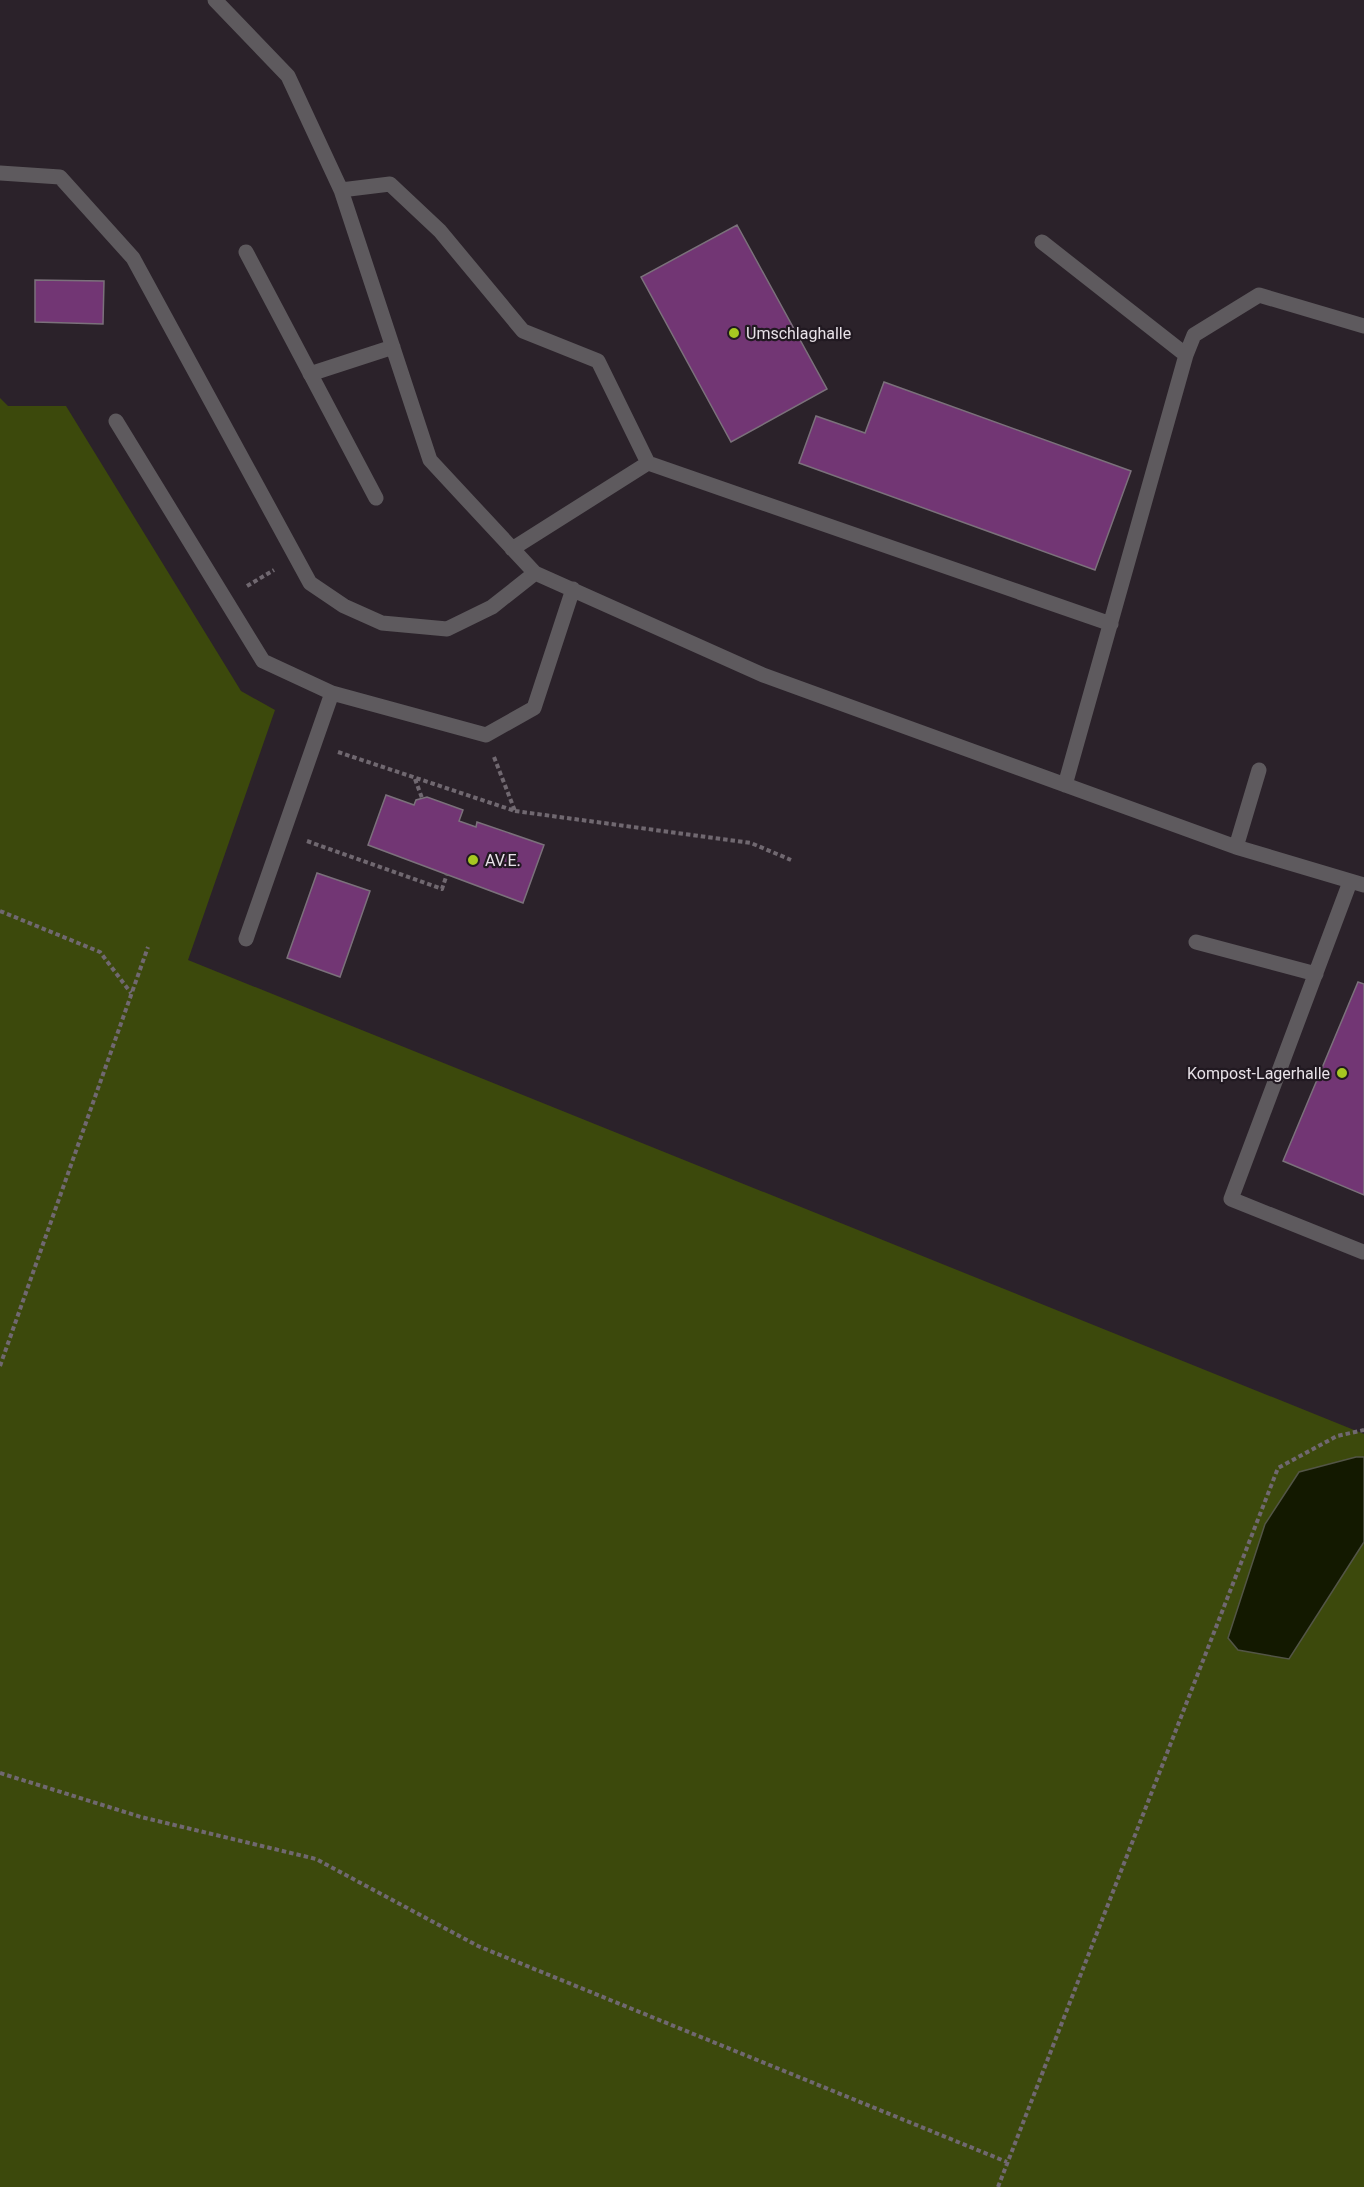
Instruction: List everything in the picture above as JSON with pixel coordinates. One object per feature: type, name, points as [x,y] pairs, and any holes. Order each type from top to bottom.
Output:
[{"type":"lane","points":[[215,0],[288,76],[341,190],[430,460],[535,573],[763,675],[1236,847],[1357,884],[1316,974],[1231,1199],[1364,1252]]},
{"type":"lane","points":[[0,173],[60,177],[133,258],[310,583],[344,606],[382,623],[447,629],[492,607],[535,573]]},
{"type":"lane","points":[[341,190],[390,184],[441,231],[523,331],[598,361],[648,463],[1112,624]]},
{"type":"lane","points":[[1042,242],[1186,355]]},
{"type":"lane","points":[[246,252],[376,498]]},
{"type":"lane","points":[[1065,785],[1186,355],[1194,335],[1259,295],[1364,326]]},
{"type":"lane","points":[[310,374],[393,347]]},
{"type":"lane","points":[[116,421],[263,661],[332,693],[486,735],[534,708],[573,589]]},
{"type":"lane","points":[[512,549],[648,463]]},
{"type":"lane","points":[[246,939],[332,693]]},
{"type":"lane","points":[[1236,847],[1259,770]]},
{"type":"lane","points":[[1196,942],[1316,974]]},
{"type":"path","points":[[247,586],[258,580]]},
{"type":"path","points":[[486,735],[515,811]]},
{"type":"path","points":[[314,744],[515,811],[751,843],[791,860]]},
{"type":"path","points":[[415,778],[422,798]]},
{"type":"path","points":[[283,832],[442,889],[447,874]]},
{"type":"path","points":[[0,911],[100,952],[132,993]]},
{"type":"path","points":[[0,1366],[148,947]]},
{"type":"path","points":[[999,2187],[1278,1468],[1336,1436],[1364,1430]]},
{"type":"path","points":[[0,1773],[141,1817],[316,1859],[478,1946],[1007,2162]]},
{"type":"green space","points":[[0,398],[8,406],[66,406],[241,691],[275,710],[188,960],[1364,1434],[1364,2187],[0,2187]]},
{"type":"shaded area","points":[[1364,1457],[1364,1542],[1289,1659],[1238,1650],[1228,1638],[1265,1524],[1299,1472]]},
{"type":"building","name":"Umschlaghalle","points":[[737,225],[827,389],[731,442],[641,277]]},
{"type":"building","points":[[35,280],[104,281],[103,324],[35,322]]},
{"type":"building","points":[[884,382],[1131,471],[1095,570],[799,463],[816,416],[865,433]]},
{"type":"building","name":"AV.E.","points":[[386,795],[414,805],[416,800],[427,797],[463,810],[459,821],[476,827],[477,822],[544,845],[523,903],[368,845]]},
{"type":"building","points":[[317,873],[370,891],[340,977],[287,958]]},
{"type":"building","name":"Kompost-Lagerhalle","points":[[1358,982],[1364,984],[1364,1195],[1283,1161]]},
{"type":"place","name":"Umschlaghalle","points":[[734,333]]},
{"type":"place","name":"AV.E.","points":[[473,860]]},
{"type":"place","name":"Kompost-Lagerhalle","points":[[1342,1073]]}]
